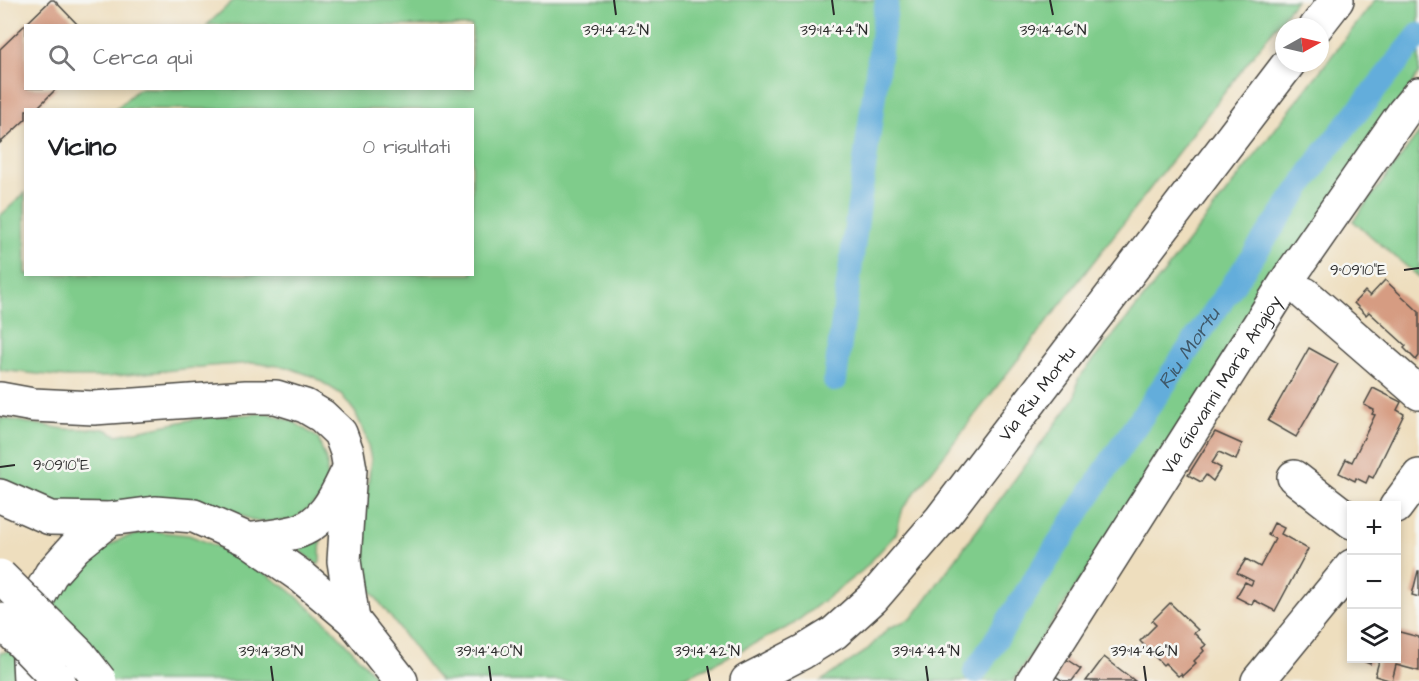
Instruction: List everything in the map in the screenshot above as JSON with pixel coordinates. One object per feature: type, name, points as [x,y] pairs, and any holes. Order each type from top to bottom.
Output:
[{"type":"street","points":[[1323,18],[1337,0]]},
{"type":"street","name":"Via Riu Mortu","points":[[747,681],[834,633],[873,598],[941,519],[1282,72]]},
{"type":"street","name":"Via Giovanni Maria Angioy","points":[[1033,681],[1290,276],[1404,112],[1419,94]]},
{"type":"street","points":[[1305,294],[1419,393]]},
{"type":"street","points":[[0,399],[33,405],[94,408],[246,397],[276,397],[305,406],[322,416],[340,433],[350,469],[344,561],[353,620]]},
{"type":"street","points":[[249,540],[298,531],[319,519],[333,502],[350,469]]},
{"type":"street","points":[[1400,501],[1419,476]]},
{"type":"street","points":[[1294,477],[1347,518]]},
{"type":"street","points":[[0,496],[50,518],[110,519],[156,513],[194,516],[249,540],[302,577],[353,620],[401,681]]},
{"type":"street","points":[[30,681],[27,618],[51,574],[75,547],[110,519]]},
{"type":"street","points":[[1258,681],[1347,572]]},
{"type":"street","points":[[0,576],[79,654],[100,681]]},
{"type":"street","points":[[0,620],[58,681]]},
{"type":"green space","points":[[234,0],[1296,0],[1282,18],[1275,18],[1275,27],[903,508],[896,534],[863,570],[792,625],[674,681],[440,681],[371,591],[363,563],[371,459],[366,436],[355,412],[341,394],[314,377],[287,367],[254,363],[107,377],[66,377],[0,370],[0,216],[24,194],[24,276],[474,276],[474,108],[117,108],[137,90],[474,90],[474,24],[208,24]]},
{"type":"green space","points":[[1375,0],[1419,0],[1419,73],[1013,681],[821,681],[866,651],[889,628],[912,618],[1075,398],[1078,379],[1167,269],[1319,72],[1329,72],[1329,59]]},
{"type":"green space","points":[[1419,133],[1419,277],[1353,221]]},
{"type":"green space","points":[[267,413],[294,422],[318,438],[327,463],[327,485],[320,499],[292,521],[257,522],[212,504],[189,500],[62,506],[19,490],[0,477],[0,418],[65,429],[105,429],[117,435],[200,418]]},
{"type":"green space","points":[[321,525],[320,562],[318,565],[293,545]]},
{"type":"green space","points":[[151,531],[189,535],[238,555],[288,589],[327,623],[380,681],[0,681],[0,653],[52,641],[55,601],[71,576],[90,557],[123,538]]},
{"type":"building","points":[[51,0],[54,0],[77,24],[26,24]]},
{"type":"building","points":[[24,26],[24,90],[55,90],[37,108],[24,108],[24,121],[0,143],[0,49]]},
{"type":"building","points":[[1385,280],[1419,312],[1419,356],[1416,360],[1404,348],[1406,346],[1369,312],[1366,315],[1354,303],[1365,291],[1370,296]]},
{"type":"building","points":[[1309,348],[1338,364],[1296,437],[1268,421]]},
{"type":"building","points":[[1373,388],[1401,402],[1397,410],[1404,414],[1373,478],[1369,476],[1366,483],[1356,478],[1355,481],[1339,473],[1346,459],[1352,462],[1375,415],[1372,414],[1374,410],[1364,405]]},
{"type":"building","points":[[1215,432],[1242,444],[1236,460],[1219,452],[1212,463],[1221,468],[1213,481],[1206,475],[1201,482],[1188,475]]},
{"type":"building","points":[[1274,523],[1284,528],[1281,534],[1308,549],[1275,611],[1254,600],[1252,605],[1236,597],[1245,582],[1251,585],[1253,581],[1237,573],[1246,559],[1260,567],[1275,539],[1268,535]]},
{"type":"building","points":[[1419,571],[1419,597],[1412,595]]},
{"type":"building","points":[[1170,603],[1198,630],[1194,633],[1206,645],[1202,648],[1204,651],[1194,661],[1196,663],[1182,676],[1181,674],[1178,676],[1165,663],[1163,665],[1140,641],[1156,625],[1152,621]]},
{"type":"building","points":[[1401,632],[1419,637],[1419,671],[1396,665],[1392,681],[1375,676],[1378,663],[1401,663]]},
{"type":"building","points":[[1104,657],[1135,681],[1086,681]]},
{"type":"building","points":[[1066,659],[1081,669],[1072,681],[1063,681],[1055,676]]},
{"type":"waterway","points":[[835,380],[887,0]]},
{"type":"waterway","name":"Riu Mortu","points":[[975,672],[1112,460],[1324,153],[1419,35]]}]
